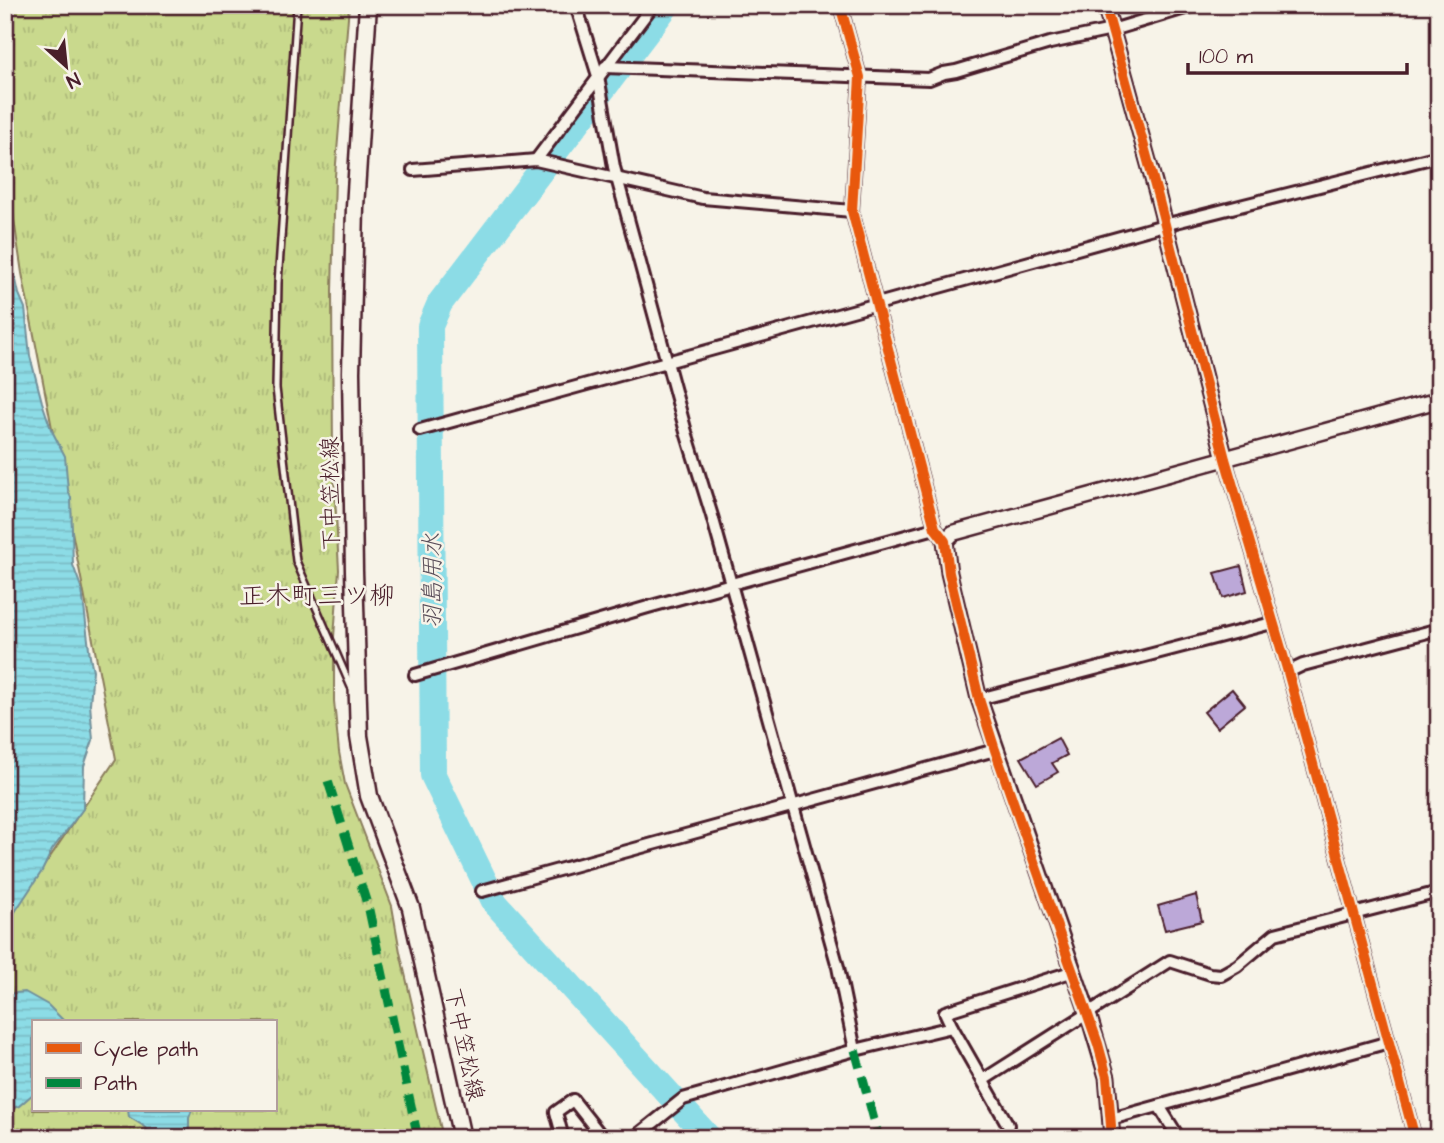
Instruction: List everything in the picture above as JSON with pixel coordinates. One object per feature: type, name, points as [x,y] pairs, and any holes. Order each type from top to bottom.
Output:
[{"type":"main road","name":"下中笠松線","points":[[368,5],[355,207],[351,372],[359,736],[369,796],[411,908],[462,1138]]},
{"type":"street","points":[[576,5],[601,72],[603,104],[617,179],[838,967],[855,1050]]},
{"type":"street","points":[[537,160],[653,5]]},
{"type":"street","points":[[840,5],[860,77],[852,211],[935,528],[946,541],[949,573],[979,699],[1074,971],[1107,1077],[1112,1138]]},
{"type":"street","points":[[1105,5],[1224,458],[1288,672],[1415,1138]]},
{"type":"street","points":[[601,72],[625,67],[929,79],[1050,43],[1112,30],[1195,5]]},
{"type":"street","points":[[1436,5],[1439,10]]},
{"type":"street","points":[[421,430],[1164,225],[1439,156]]},
{"type":"street","points":[[413,170],[537,160],[703,198],[852,211]]},
{"type":"street","points":[[946,541],[953,533],[1439,400]]},
{"type":"street","points":[[415,675],[935,528]]},
{"type":"street","points":[[979,699],[1272,623]]},
{"type":"street","points":[[1288,672],[1303,664],[1439,629]]},
{"type":"street","points":[[482,891],[995,750]]},
{"type":"street","points":[[983,1080],[1170,961],[1221,975],[1237,966],[1275,934],[1439,892]]},
{"type":"street","points":[[1009,1125],[945,1012],[1074,971]]},
{"type":"street","points":[[634,1138],[683,1099],[855,1050],[952,1027]]},
{"type":"street","points":[[1111,1119],[1389,1042]]},
{"type":"street","points":[[563,1138],[556,1112],[573,1100],[603,1138]]},
{"type":"street","points":[[1159,1106],[1179,1138]]},
{"type":"lane","points":[[297,5],[278,283],[276,388],[296,561],[358,703]]},
{"type":"green space","points":[[5,5],[349,5],[335,176],[332,291],[333,459],[339,570],[334,637],[334,701],[345,784],[392,906],[443,1138],[5,1138],[5,924],[116,759],[22,273],[5,160]]},
{"type":"water","points":[[5,230],[19,294],[25,308],[30,356],[42,402],[51,429],[65,456],[71,498],[73,565],[82,590],[93,670],[90,704],[93,740],[84,766],[83,809],[52,850],[42,871],[5,927]]},
{"type":"water","points":[[25,992],[48,1005],[63,1020],[32,1020],[32,1095],[19,1106],[5,1111],[5,994]]},
{"type":"water","points":[[128,1112],[191,1112],[189,1138],[165,1138],[162,1133],[154,1136],[129,1117]]},
{"type":"building","points":[[1241,566],[1247,591],[1223,598],[1215,573]]},
{"type":"building","points":[[1232,689],[1245,705],[1217,728],[1204,712]]},
{"type":"building","points":[[1058,738],[1067,755],[1052,763],[1058,772],[1037,784],[1021,758]]},
{"type":"building","points":[[1196,895],[1202,921],[1165,930],[1158,906]]},
{"type":"waterway","name":"羽島用水","points":[[667,5],[440,303],[430,326],[433,775],[495,903],[709,1138]]},
{"type":"marked path","points":[[328,781],[369,910],[418,1138]]},
{"type":"marked path","points":[[855,1050],[879,1138]]},
{"type":"cycle path","points":[[840,5],[860,77],[852,211],[935,528],[945,541],[949,573],[979,699],[1098,1044],[1107,1077],[1112,1138]]},
{"type":"cycle path","points":[[1105,5],[1158,197],[1225,459],[1288,672],[1415,1138]]},
{"type":"district","name":"正木町三ツ柳","points":[[317,595]]}]
